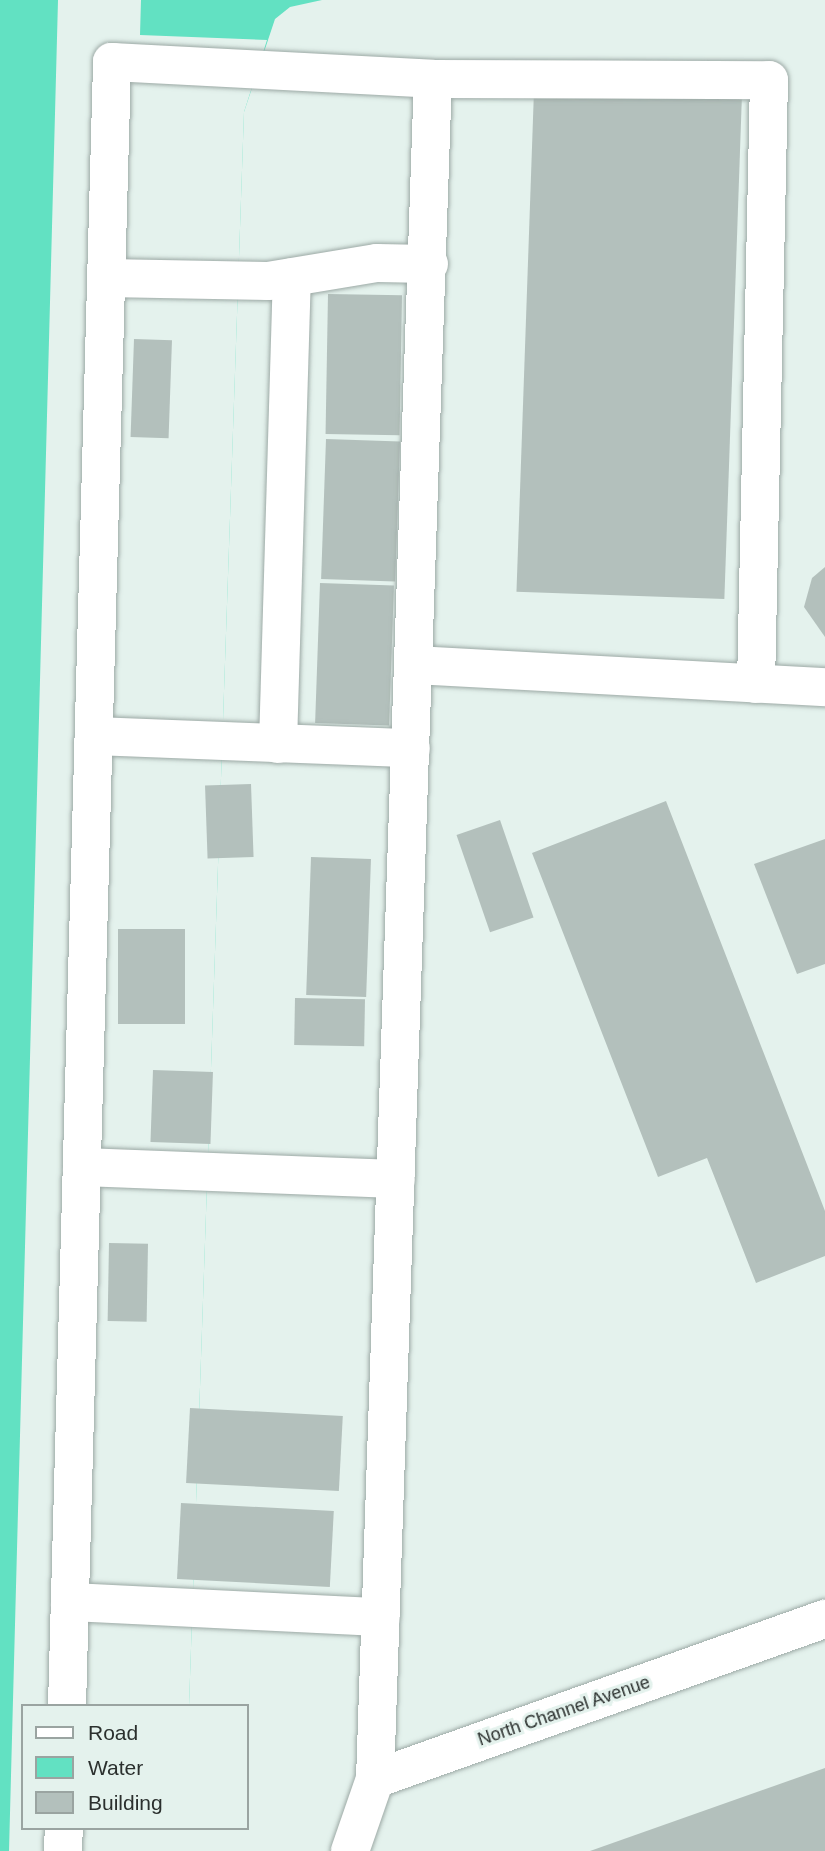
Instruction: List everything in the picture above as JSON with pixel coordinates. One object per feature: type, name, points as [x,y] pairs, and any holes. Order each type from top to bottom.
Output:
[{"type":"lane","points":[[67,1704],[112,62],[433,79],[769,80],[756,684]]},
{"type":"lane","points":[[350,1851],[375,1779],[429,264],[433,79]]},
{"type":"lane","points":[[106,278],[292,277],[377,263],[429,264]]},
{"type":"lane","points":[[278,744],[292,277]]},
{"type":"lane","points":[[415,665],[825,687]]},
{"type":"lane","points":[[94,736],[411,748]]},
{"type":"lane","points":[[82,1167],[396,1179]]},
{"type":"lane","points":[[70,1602],[381,1617]]},
{"type":"lane","name":"North Channel Avenue","points":[[375,1779],[825,1619]]},
{"type":"lane","points":[[63,1851],[64,1830]]},
{"type":"water","points":[[0,0],[322,0],[290,7],[275,19],[244,112],[189,1704],[21,1704],[21,1830],[184,1830],[184,1851],[0,1851]]},
{"type":"pier","points":[[58,0],[141,0],[140,35],[267,40],[244,112],[189,1704],[21,1704],[21,1830],[184,1830],[184,1851],[9,1851]]},
{"type":"building","points":[[534,90],[742,97],[724,599],[516,592]]},
{"type":"building","points":[[328,294],[402,295],[400,435],[326,434]]},
{"type":"building","points":[[134,339],[172,340],[169,438],[131,437]]},
{"type":"building","points":[[326,439],[400,442],[395,581],[321,579]]},
{"type":"building","points":[[825,567],[825,637],[804,607],[812,578]]},
{"type":"building","points":[[320,583],[394,586],[389,725],[315,723]]},
{"type":"building","points":[[251,784],[254,857],[208,859],[205,786]]},
{"type":"building","points":[[666,801],[825,1211],[825,1256],[756,1283],[707,1158],[658,1177],[532,853]]},
{"type":"building","points":[[500,820],[534,917],[490,932],[457,835]]},
{"type":"building","points":[[825,839],[825,964],[797,974],[754,864]]},
{"type":"building","points":[[311,857],[371,859],[366,997],[306,995]]},
{"type":"building","points":[[118,929],[185,929],[185,1024],[118,1024]]},
{"type":"building","points":[[295,998],[365,999],[364,1046],[294,1045]]},
{"type":"building","points":[[153,1070],[213,1072],[210,1144],[150,1142]]},
{"type":"building","points":[[109,1243],[148,1244],[147,1322],[108,1321]]},
{"type":"building","points":[[190,1408],[343,1416],[339,1491],[186,1483]]},
{"type":"building","points":[[181,1503],[334,1511],[330,1587],[177,1579]]},
{"type":"building","points":[[825,1768],[825,1851],[590,1851]]}]
